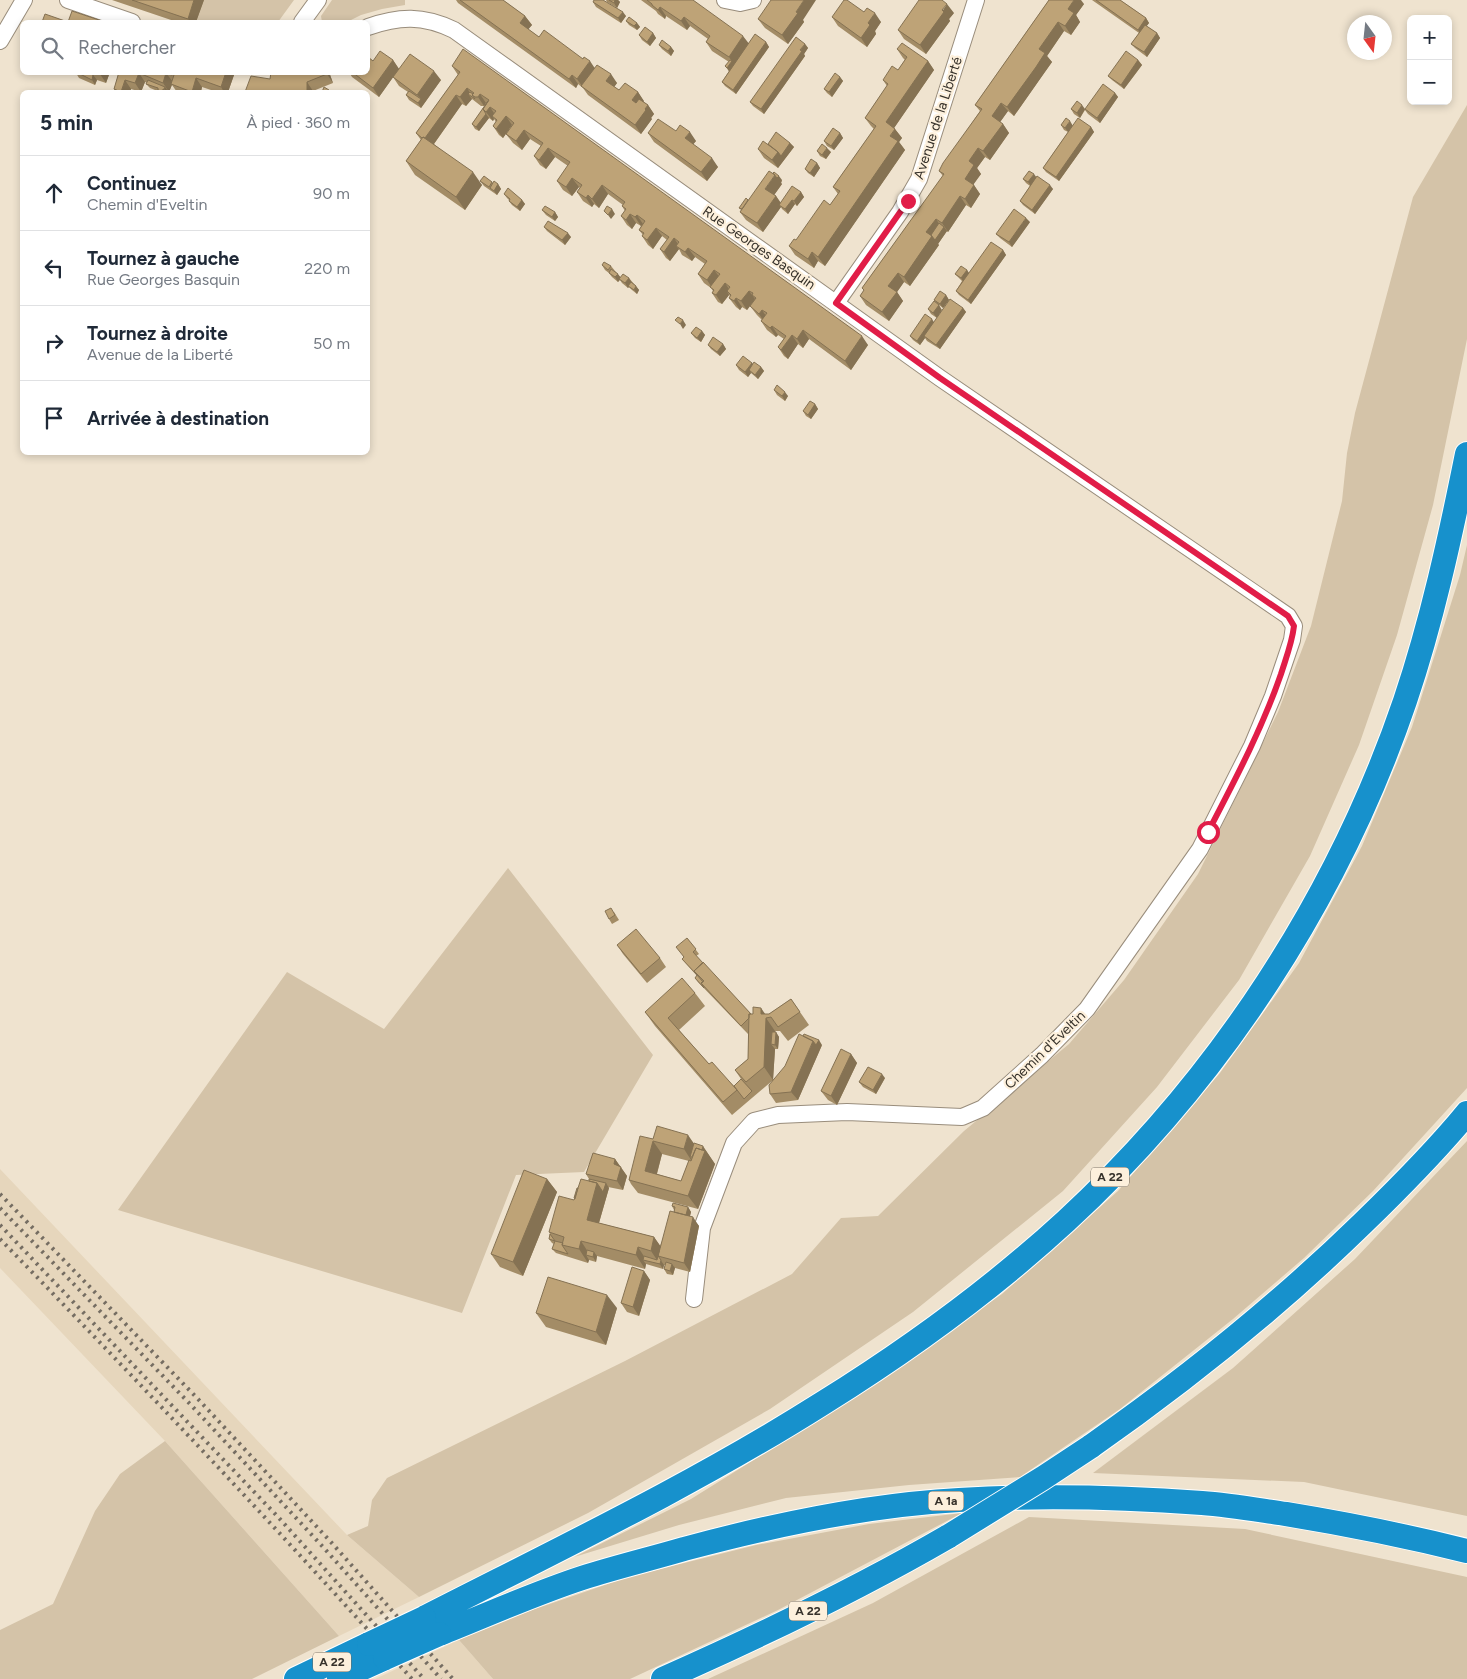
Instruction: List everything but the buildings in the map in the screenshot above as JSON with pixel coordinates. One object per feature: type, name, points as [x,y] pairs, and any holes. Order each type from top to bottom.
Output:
[{"type":"highway","name":"A 22","points":[[296,1679],[377,1651],[432,1626],[696,1478],[823,1403],[870,1373],[988,1287],[1031,1252],[1079,1208],[1140,1146],[1185,1094],[1249,1009],[1286,952],[1324,887],[1352,829],[1390,742],[1421,650],[1449,543],[1467,454]]},
{"type":"highway","name":"A 22","points":[[663,1679],[780,1625],[870,1580],[948,1536],[1090,1447],[1204,1363],[1293,1288],[1399,1188],[1467,1113]]},
{"type":"highway","name":"A 1a","points":[[432,1626],[574,1581],[702,1545],[802,1521],[874,1509],[957,1500],[1072,1498],[1204,1503],[1328,1521],[1415,1538],[1467,1551]]},
{"type":"highway","points":[[339,1679],[377,1651]]},
{"type":"street","points":[[0,41],[24,0]]},
{"type":"street","points":[[68,0],[126,20]]},
{"type":"street","points":[[303,20],[318,0]]},
{"type":"street","points":[[725,0],[740,3],[753,0]]},
{"type":"street","name":"Avenue de la Liberté","points":[[836,303],[900,212],[919,179],[976,0]]},
{"type":"street","name":"Rue Georges Basquin","points":[[370,26],[392,20],[414,18],[436,22],[454,30],[940,378],[1288,616]]},
{"type":"street","name":"Chemin d'Eveltin","points":[[694,1299],[702,1228],[734,1143],[754,1121],[778,1115],[848,1112],[962,1117],[972,1114],[983,1108],[1042,1056],[1087,1009],[1204,840],[1252,746],[1274,696],[1292,640],[1294,626],[1288,616]]},
{"type":"shaded area","points":[[204,0],[294,0],[279,20],[197,20]]},
{"type":"shaded area","points":[[332,0],[405,0],[405,5],[382,9],[351,20],[322,20],[321,16]]},
{"type":"shaded area","points":[[1467,105],[1467,339],[1433,505],[1397,635],[1359,745],[1310,856],[1239,980],[1157,1087],[1063,1191],[913,1312],[770,1409],[588,1513],[419,1597],[347,1535],[368,1526],[372,1500],[387,1478],[625,1361],[792,1274],[841,1218],[878,1216],[964,1131],[1069,1044],[1124,980],[1198,874],[1278,712],[1311,626],[1342,501],[1347,453],[1355,413],[1413,197]]},
{"type":"shaded area","points":[[1467,545],[1467,1088],[1373,1191],[1304,1258],[1233,1319],[1120,1409],[1020,1477],[909,1485],[786,1498],[679,1525],[574,1557],[691,1499],[810,1425],[1002,1294],[1118,1191],[1220,1073],[1299,963],[1362,846],[1412,727],[1460,575]]},
{"type":"shaded area","points":[[508,868],[653,1055],[584,1172],[516,1175],[462,1313],[118,1210],[287,972],[384,1029]]},
{"type":"shaded area","points":[[1467,1141],[1467,1516],[1304,1482],[1093,1473],[1233,1368],[1355,1259]]},
{"type":"shaded area","points":[[0,1169],[347,1535],[419,1597],[339,1636],[165,1441],[0,1268]]},
{"type":"shaded area","points":[[165,1441],[339,1636],[252,1679],[0,1679],[0,1630],[53,1604],[95,1511],[120,1474]]},
{"type":"shaded area","points":[[962,1513],[778,1610],[630,1679],[493,1679],[459,1640],[535,1609],[628,1577],[756,1545],[869,1524]]},
{"type":"shaded area","points":[[1029,1517],[1245,1529],[1467,1577],[1467,1679],[708,1679],[873,1603]]},
{"type":"shaded area","points":[[459,1640],[493,1679],[375,1679]]},
{"type":"railway","points":[[0,1194],[198,1399],[330,1541],[453,1679]]},
{"type":"railway","points":[[0,1208],[191,1405],[323,1547],[441,1679]]},
{"type":"railway","points":[[0,1225],[279,1518],[424,1679]]},
{"type":"railway","points":[[0,1239],[105,1347],[311,1567],[412,1679]]},
{"type":"route","points":[[908,201],[836,303],[940,378],[1288,616],[1294,626],[1292,640],[1274,696],[1252,746],[1208,832]]}]
